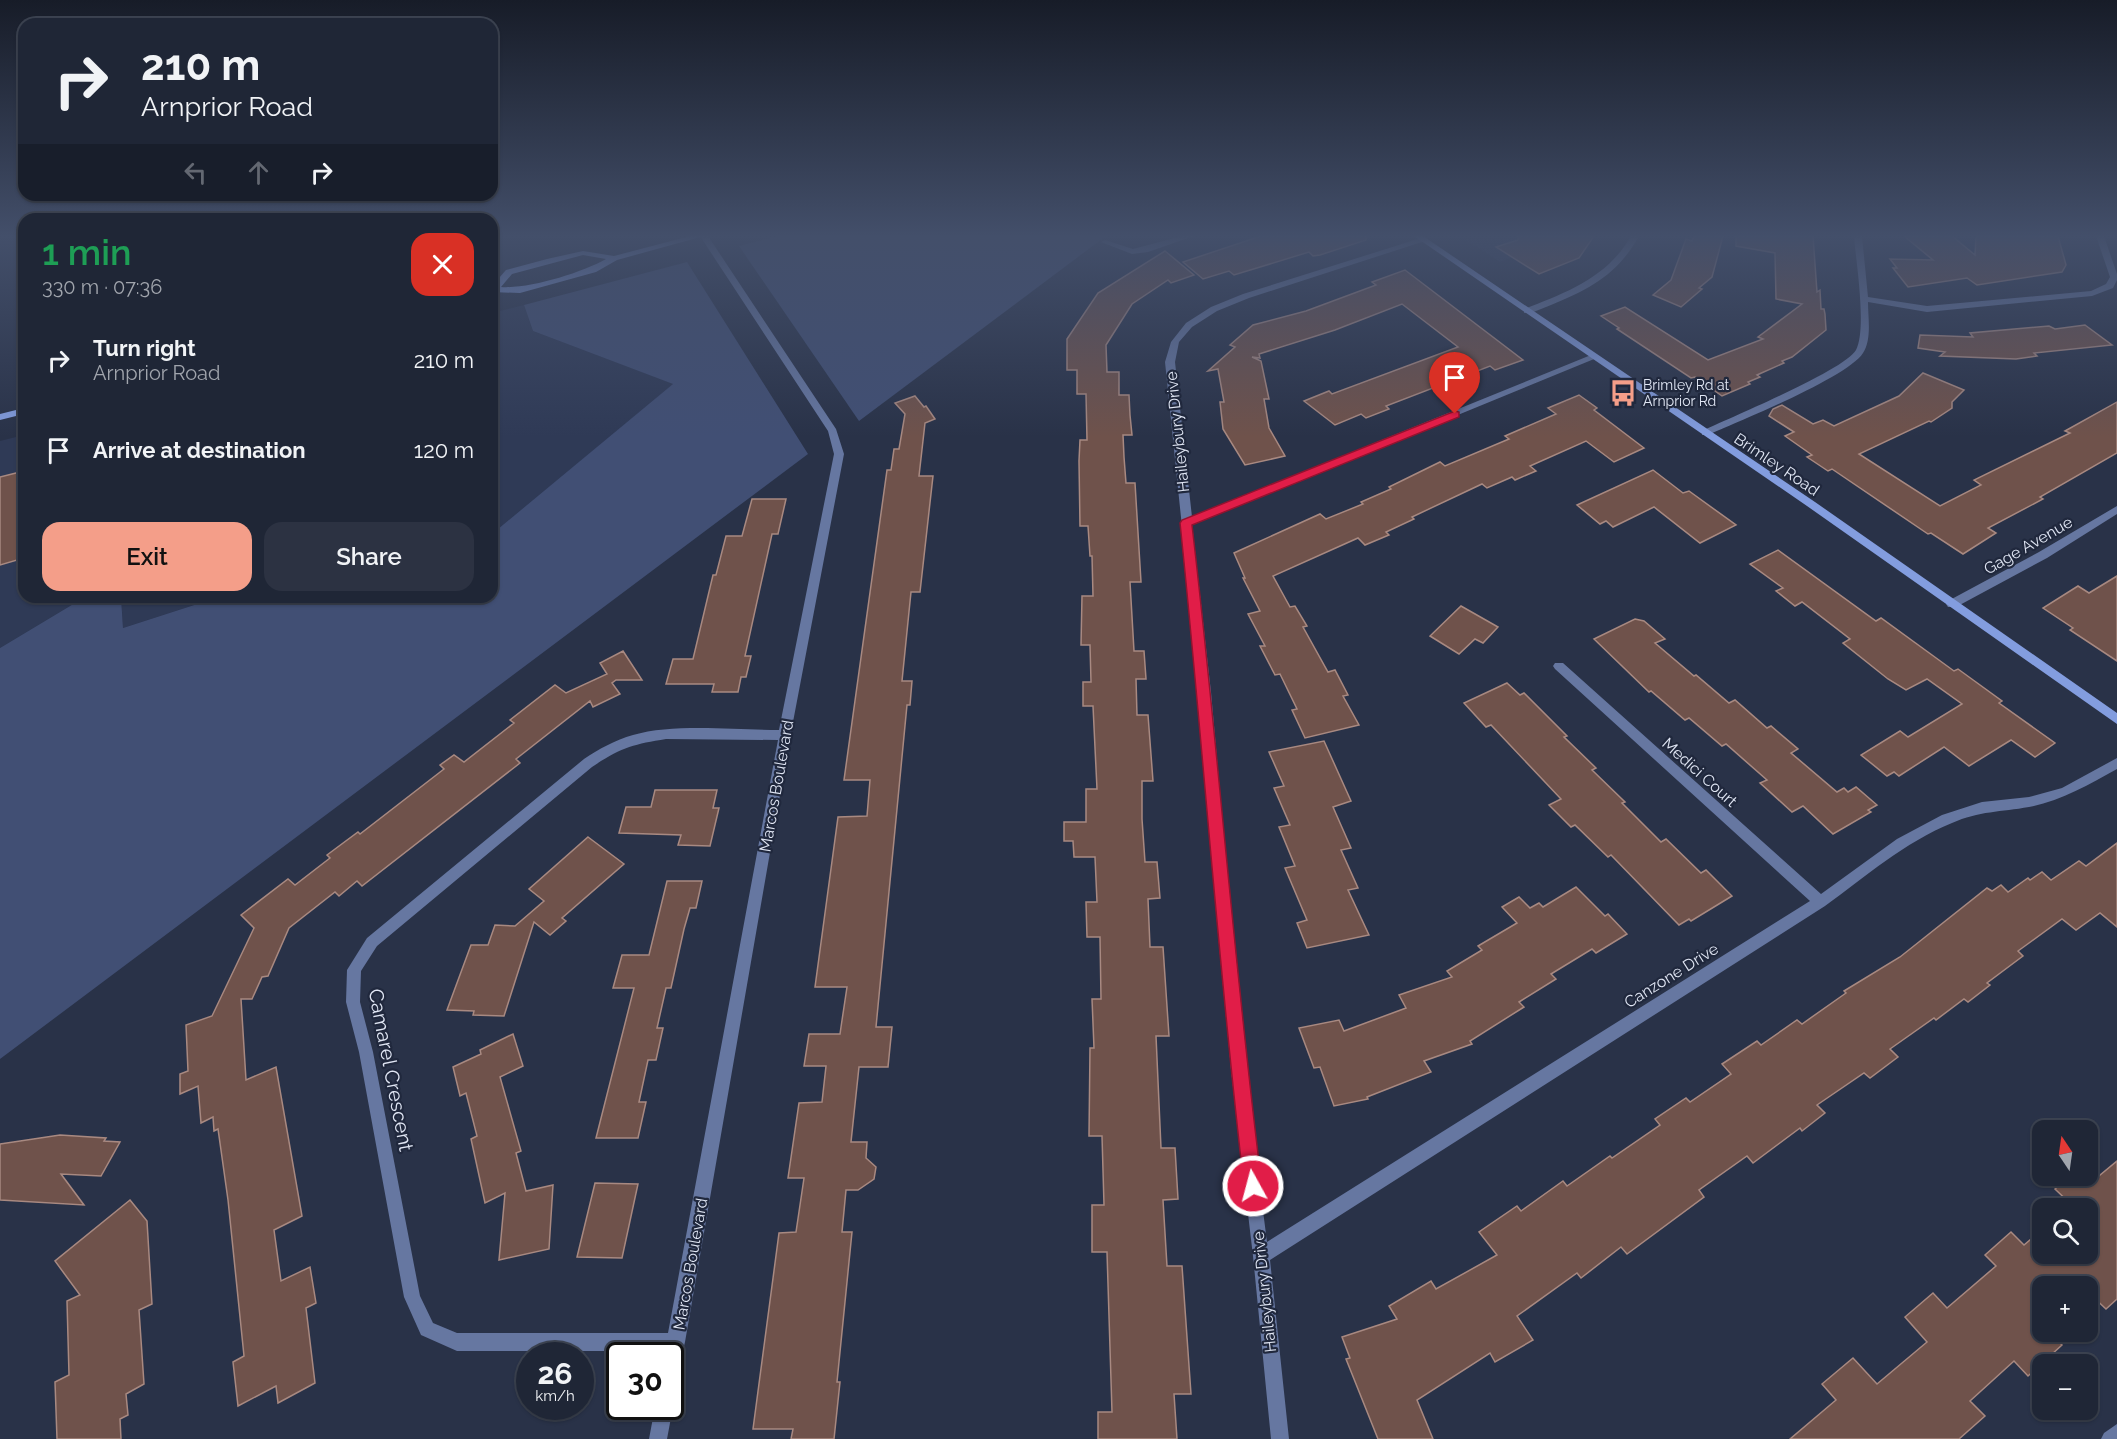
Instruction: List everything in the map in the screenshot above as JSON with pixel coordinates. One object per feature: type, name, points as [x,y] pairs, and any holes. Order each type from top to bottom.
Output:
[{"type":"main road","name":"Brimley Road","points":[[1517,303],[1811,504],[2117,719]]},
{"type":"main road","points":[[0,417],[18,412]]},
{"type":"street","name":"Marcos Boulevard","points":[[676,1342],[785,735],[839,454],[833,431],[747,303]]},
{"type":"street","name":"Haileybury Drive","points":[[1228,303],[1189,324],[1175,342],[1170,362],[1205,692],[1238,1070],[1261,1256],[1280,1439]]},
{"type":"street","points":[[1527,310],[1544,303]]},
{"type":"street","points":[[1705,433],[1733,422],[1850,363],[1860,351],[1864,336],[1864,303]]},
{"type":"street","points":[[1886,303],[1927,309],[1987,303]]},
{"type":"street","points":[[1186,523],[1594,357]]},
{"type":"street","name":"Gage Avenue","points":[[1952,604],[2043,555],[2117,509]]},
{"type":"street","name":"Medici Court","points":[[1559,666],[1820,902]]},
{"type":"street","name":"Camarel Crescent","points":[[606,1342],[457,1342],[427,1329],[412,1297],[366,1052],[353,1002],[354,970],[372,942],[588,763],[609,749],[634,739],[666,734],[785,735]]},
{"type":"street","name":"Canzone Drive","points":[[1261,1256],[1820,902],[1902,843],[1947,819],[1982,807],[2029,802],[2065,792],[2117,764]]},
{"type":"street","points":[[658,1439],[662,1420]]},
{"type":"street","points":[[2110,1439],[2117,1432]]},
{"type":"shaded area","points":[[713,303],[808,454],[0,1059],[0,648],[75,603],[121,603],[123,628],[200,603],[498,603],[498,529],[673,384],[533,331],[524,305]]},
{"type":"shaded area","points":[[778,303],[1016,303],[859,421]]},
{"type":"shaded area","points":[[524,305],[533,331],[674,384],[498,529],[498,312]]},
{"type":"shaded area","points":[[18,436],[18,603],[75,603],[0,648],[0,441]]},
{"type":"shaded area","points":[[121,603],[200,603],[123,628]]},
{"type":"building","points":[[1091,303],[1133,303],[1106,345],[1107,372],[1119,372],[1119,395],[1129,395],[1132,435],[1123,435],[1124,457],[1126,483],[1135,483],[1141,582],[1130,582],[1134,651],[1144,651],[1146,679],[1136,679],[1137,715],[1148,715],[1153,781],[1142,781],[1142,819],[1145,862],[1157,862],[1160,898],[1148,899],[1150,947],[1163,947],[1169,1036],[1156,1036],[1161,1148],[1175,1148],[1178,1199],[1163,1200],[1167,1266],[1182,1266],[1191,1394],[1174,1394],[1177,1439],[1098,1439],[1098,1412],[1112,1412],[1107,1252],[1092,1252],[1092,1205],[1104,1205],[1102,1136],[1089,1136],[1090,1048],[1094,1048],[1092,999],[1101,999],[1100,937],[1087,937],[1086,902],[1097,902],[1095,857],[1074,857],[1073,841],[1064,841],[1064,822],[1086,822],[1086,789],[1097,789],[1093,706],[1083,706],[1083,682],[1091,682],[1090,645],[1081,645],[1082,596],[1093,596],[1092,556],[1090,556],[1088,526],[1080,526],[1079,461],[1080,440],[1087,440],[1086,394],[1077,394],[1077,370],[1067,370],[1067,339]]},
{"type":"building","points":[[1327,303],[1448,303],[1523,360],[1495,370],[1490,366],[1386,406],[1389,409],[1366,418],[1361,414],[1335,425],[1304,401],[1329,391],[1332,394],[1458,347],[1402,304],[1335,330],[1259,354],[1260,358],[1252,357],[1261,361],[1269,399],[1264,399],[1269,428],[1285,456],[1245,465],[1223,429],[1220,402],[1224,402],[1218,369],[1208,371],[1235,347],[1230,345],[1253,325]]},
{"type":"building","points":[[1672,303],[1685,303],[1681,307]]},
{"type":"building","points":[[1798,303],[1821,303],[1821,309],[1824,309],[1825,314],[1826,330],[1792,357],[1782,361],[1784,363],[1757,375],[1760,377],[1748,382],[1750,384],[1722,396],[1695,377],[1691,378],[1601,316],[1625,307],[1708,360],[1763,339],[1758,337],[1802,304]]},
{"type":"building","points":[[2085,325],[2112,345],[2034,353],[2037,356],[2016,359],[1940,356],[1945,352],[1918,348],[1920,335],[1973,337],[1970,333],[2049,326],[2055,329]]},
{"type":"building","points":[[1923,373],[1964,390],[1952,402],[1952,408],[1931,422],[1859,454],[1940,506],[1981,485],[1974,480],[2070,433],[2065,431],[2117,402],[2117,453],[2040,497],[2043,499],[1988,528],[1996,533],[1963,554],[1931,533],[1928,534],[1832,469],[1828,471],[1807,457],[1812,455],[1785,436],[1794,432],[1769,416],[1773,409],[1782,405],[1813,424],[1823,420],[1834,426],[1899,396]]},
{"type":"building","points":[[1579,395],[1597,408],[1594,410],[1644,448],[1614,462],[1586,441],[1530,466],[1536,471],[1515,480],[1512,477],[1487,488],[1482,484],[1412,517],[1414,519],[1386,532],[1389,535],[1365,545],[1358,538],[1273,576],[1290,607],[1295,606],[1307,626],[1303,627],[1328,672],[1335,670],[1348,695],[1343,696],[1359,725],[1305,738],[1292,710],[1297,709],[1280,674],[1275,675],[1260,646],[1265,646],[1248,614],[1260,611],[1243,578],[1245,578],[1234,553],[1320,514],[1326,519],[1363,504],[1361,502],[1391,489],[1389,487],[1440,462],[1445,466],[1509,439],[1505,436],[1556,414],[1548,408]]},
{"type":"building","points":[[915,396],[935,419],[925,423],[919,476],[933,476],[920,592],[911,592],[902,681],[912,681],[910,705],[907,705],[876,1027],[892,1027],[888,1067],[859,1067],[851,1142],[867,1142],[866,1158],[876,1167],[874,1179],[858,1190],[846,1190],[842,1232],[852,1232],[837,1382],[840,1382],[834,1439],[791,1439],[793,1429],[753,1429],[779,1233],[796,1232],[804,1178],[788,1178],[799,1103],[822,1102],[826,1066],[804,1066],[809,1034],[840,1034],[847,987],[815,987],[838,817],[867,816],[870,780],[844,780],[887,470],[891,470],[894,449],[899,449],[905,414],[895,403]]},
{"type":"building","points":[[1653,470],[1683,493],[1689,491],[1736,525],[1700,543],[1654,507],[1613,527],[1606,521],[1600,524],[1577,505]]},
{"type":"building","points":[[18,472],[18,560],[0,565],[0,477]]},
{"type":"building","points":[[752,499],[786,499],[778,534],[772,534],[745,656],[751,656],[746,677],[741,677],[738,692],[712,692],[714,684],[666,684],[673,659],[693,659],[713,575],[716,575],[726,536],[742,536]]},
{"type":"building","points":[[1778,550],[1876,621],[1881,618],[1954,671],[1958,669],[2002,701],[1999,703],[2055,743],[2035,757],[2011,740],[1969,766],[1944,747],[1899,776],[1894,772],[1887,776],[1861,755],[1900,731],[1908,737],[1962,704],[1927,679],[1906,690],[1888,679],[1843,643],[1850,639],[1802,602],[1795,606],[1776,591],[1783,588],[1750,564]]},
{"type":"building","points":[[2117,576],[2117,661],[2070,630],[2073,628],[2043,608],[2078,586],[2089,593]]},
{"type":"building","points":[[1461,606],[1498,627],[1483,643],[1475,639],[1459,654],[1430,636]]},
{"type":"building","points":[[1635,619],[1644,621],[1665,639],[1655,643],[1694,676],[1696,675],[1729,703],[1735,700],[1767,728],[1771,726],[1798,749],[1791,753],[1837,792],[1844,788],[1848,792],[1856,787],[1877,805],[1868,810],[1871,812],[1833,834],[1803,806],[1792,812],[1760,783],[1767,780],[1726,744],[1722,746],[1689,718],[1685,720],[1651,691],[1649,692],[1594,639]]},
{"type":"building","points":[[623,651],[642,680],[616,680],[612,683],[620,694],[593,707],[590,701],[516,759],[520,763],[362,886],[357,881],[339,896],[335,892],[289,928],[268,976],[262,977],[252,999],[241,999],[246,1080],[276,1067],[302,1216],[274,1230],[281,1281],[310,1267],[316,1303],[306,1308],[315,1383],[278,1403],[276,1386],[238,1406],[233,1362],[244,1356],[228,1200],[218,1129],[214,1131],[213,1117],[201,1123],[198,1086],[180,1094],[180,1074],[188,1071],[186,1025],[212,1016],[254,928],[241,915],[288,879],[295,885],[330,858],[327,855],[358,832],[360,834],[444,769],[440,765],[454,755],[464,762],[514,723],[510,720],[555,685],[566,693],[607,674],[600,663]]},
{"type":"building","points":[[1507,683],[1520,695],[1524,693],[1567,736],[1564,737],[1596,768],[1592,770],[1661,842],[1666,839],[1701,873],[1706,870],[1732,896],[1691,921],[1689,919],[1679,925],[1611,855],[1608,857],[1575,825],[1571,827],[1549,805],[1561,799],[1491,725],[1486,727],[1464,703]]},
{"type":"building","points":[[1324,741],[1351,801],[1333,807],[1351,848],[1341,850],[1358,888],[1348,890],[1369,935],[1307,948],[1297,923],[1307,920],[1285,868],[1295,866],[1279,827],[1290,825],[1274,788],[1284,786],[1269,752]]},
{"type":"building","points":[[655,790],[717,790],[713,808],[719,808],[710,846],[678,845],[681,835],[619,833],[626,807],[651,807]]},
{"type":"building","points":[[588,837],[624,864],[562,918],[566,921],[550,935],[534,922],[504,1016],[473,1015],[474,1011],[447,1010],[471,945],[488,945],[495,925],[515,926],[544,901],[529,889]]},
{"type":"building","points":[[2117,843],[2117,927],[2100,913],[2076,930],[2062,919],[2018,951],[2023,956],[1987,983],[1990,985],[1968,1002],[1964,999],[1890,1049],[1898,1057],[1870,1078],[1864,1073],[1817,1105],[1825,1113],[1802,1131],[1800,1128],[1753,1163],[1747,1156],[1699,1190],[1704,1197],[1627,1254],[1621,1247],[1581,1278],[1577,1273],[1517,1316],[1533,1340],[1495,1362],[1490,1353],[1417,1400],[1433,1439],[1378,1439],[1346,1359],[1350,1358],[1342,1337],[1397,1319],[1389,1306],[1431,1281],[1436,1289],[1497,1255],[1479,1232],[1517,1206],[1521,1211],[1563,1181],[1567,1186],[1610,1156],[1612,1158],[1660,1125],[1655,1119],[1686,1098],[1690,1102],[1731,1074],[1722,1064],[1757,1041],[1761,1045],[1797,1020],[1802,1024],[1846,993],[1844,991],[1900,957],[1987,888],[1992,891],[2001,885],[2008,892],[2028,878],[2030,880],[2042,872],[2051,880],[2079,861],[2086,866]]},
{"type":"building","points":[[667,881],[702,881],[696,908],[690,908],[671,988],[666,988],[657,1028],[663,1028],[656,1060],[648,1060],[639,1102],[646,1102],[638,1138],[596,1138],[634,988],[613,988],[622,955],[649,955]]},
{"type":"building","points":[[1576,887],[1605,916],[1608,914],[1627,934],[1596,953],[1592,949],[1551,974],[1556,979],[1519,1002],[1524,1007],[1470,1041],[1472,1044],[1424,1061],[1431,1072],[1367,1097],[1368,1099],[1334,1106],[1320,1067],[1314,1068],[1299,1028],[1339,1020],[1344,1031],[1406,1008],[1399,995],[1452,977],[1447,971],[1482,950],[1478,946],[1517,923],[1502,907],[1519,897],[1530,908],[1539,903],[1543,907]]},
{"type":"building","points":[[513,1034],[523,1066],[500,1077],[521,1151],[516,1153],[526,1191],[553,1185],[549,1249],[499,1260],[505,1193],[485,1203],[471,1139],[477,1136],[466,1093],[460,1096],[453,1067],[481,1054],[480,1050]]},
{"type":"building","points":[[60,1135],[106,1138],[104,1141],[120,1142],[101,1176],[61,1174],[84,1205],[0,1200],[0,1144]]},
{"type":"building","points":[[2117,1161],[2117,1299],[2106,1309],[2098,1301],[2098,1276],[2032,1276],[2032,1342],[2059,1342],[2062,1345],[2052,1354],[2032,1354],[2032,1372],[2028,1376],[2014,1361],[1970,1401],[1985,1416],[1959,1439],[1790,1439],[1836,1400],[1822,1384],[1853,1358],[1877,1384],[1927,1342],[1905,1317],[1933,1293],[1947,1308],[1996,1266],[1985,1255],[2011,1232],[2024,1245],[2032,1238],[2032,1264],[2098,1264],[2098,1198],[2064,1198],[2055,1189],[2059,1186],[2098,1186],[2098,1177]]},
{"type":"building","points":[[595,1183],[638,1184],[622,1258],[577,1257]]},
{"type":"building","points":[[130,1200],[147,1221],[152,1304],[139,1310],[144,1384],[126,1394],[128,1415],[120,1419],[121,1439],[57,1439],[55,1382],[69,1375],[67,1301],[80,1295],[55,1261]]},
{"type":"place","name":"Brimley Rd at Arnprior Rd","points":[[1623,393]]},
{"type":"route","points":[[1253,1186],[1238,1070],[1205,692],[1186,523],[1455,414]]}]
